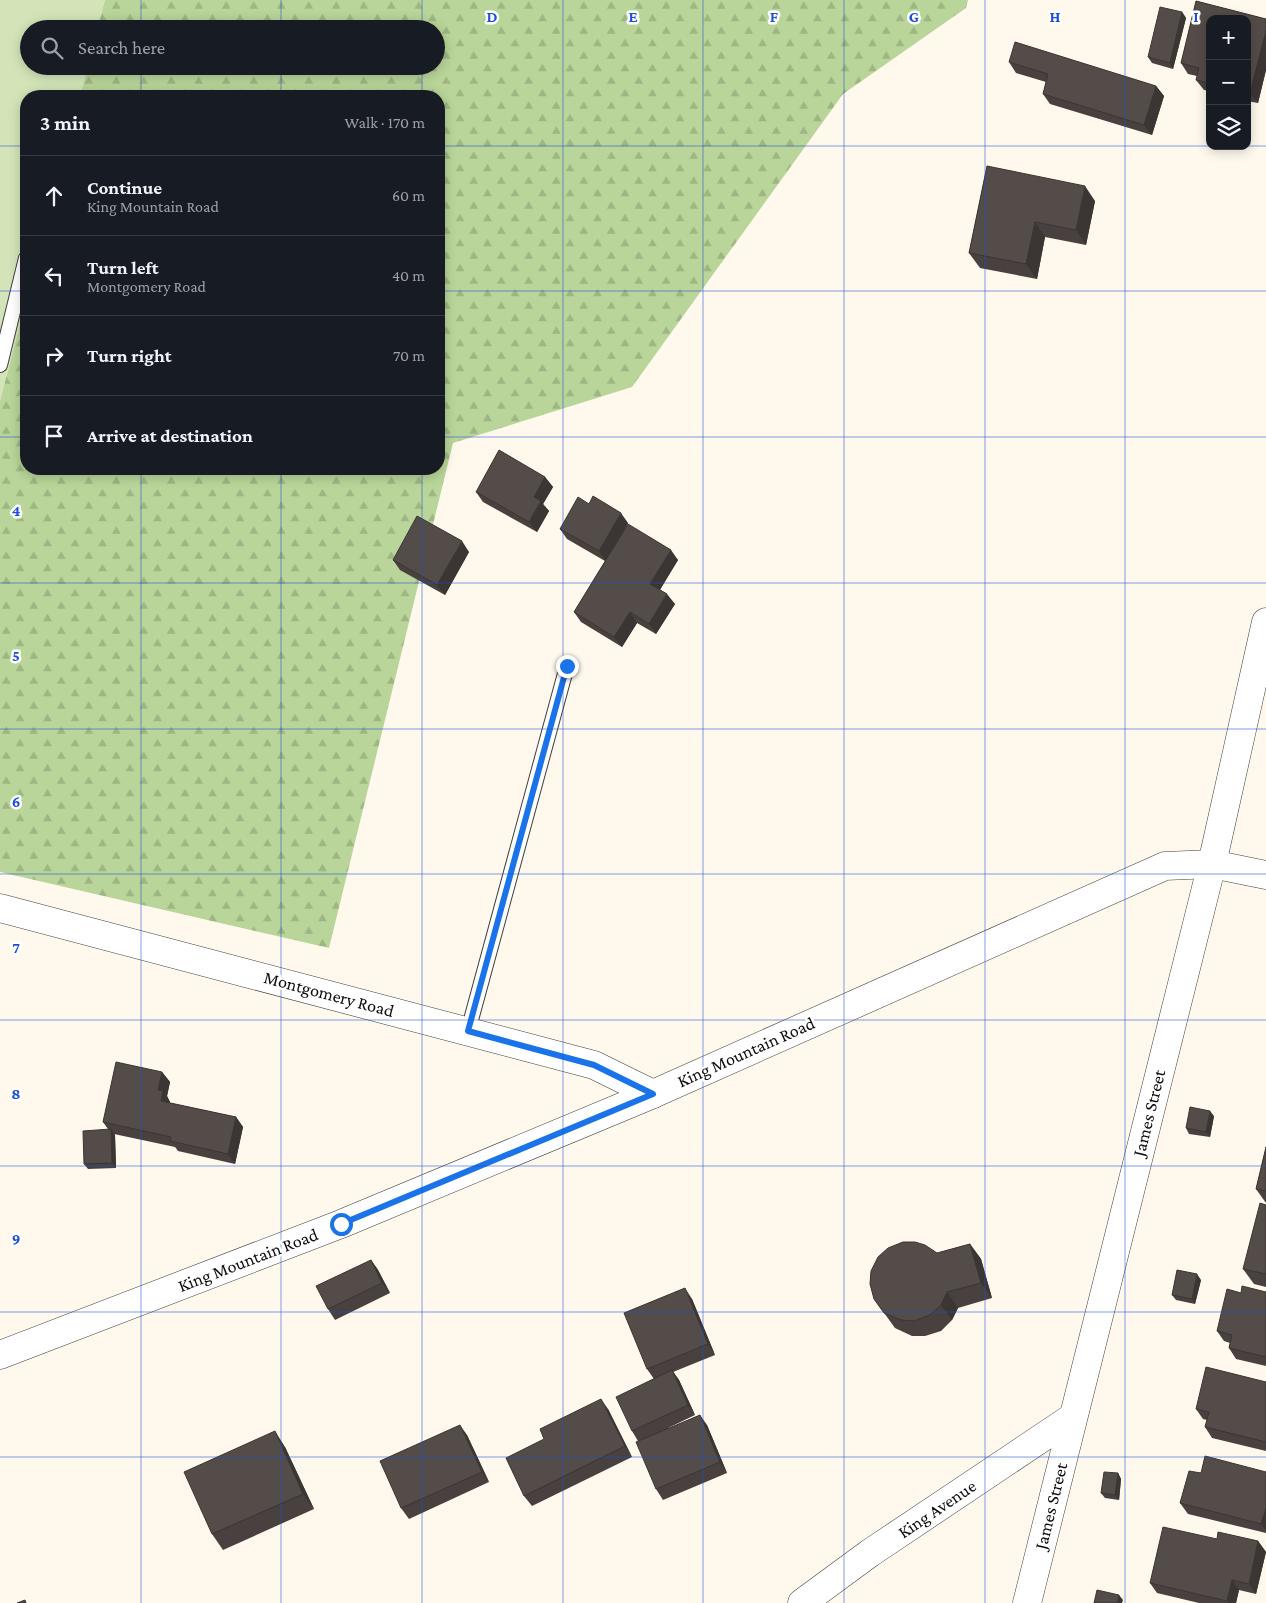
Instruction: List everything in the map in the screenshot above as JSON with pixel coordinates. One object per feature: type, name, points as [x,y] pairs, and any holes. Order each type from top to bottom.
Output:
[{"type":"street","name":"James Street","points":[[1027,1603],[1212,864],[1266,622]]},
{"type":"street","name":"King Mountain Road","points":[[0,1355],[341,1224],[653,1094],[1165,866],[1212,864],[1266,875]]},
{"type":"street","name":"Montgomery Road","points":[[0,908],[594,1065],[653,1094]]},
{"type":"street","name":"King Avenue","points":[[802,1603],[870,1554],[1073,1417]]},
{"type":"lane","points":[[0,366],[20,283]]},
{"type":"lane","points":[[468,1031],[567,666]]},
{"type":"green space","points":[[0,0],[105,0],[99,20],[20,20],[20,75],[86,75],[82,90],[20,90],[20,324],[0,401]]},
{"type":"green space","points":[[105,0],[968,0],[966,8],[843,94],[632,387],[453,443],[329,948],[0,872],[0,401],[20,324],[20,475],[445,475],[445,90],[82,90],[86,75],[445,75],[445,20],[99,20]]},
{"type":"building","points":[[1196,1],[1250,15],[1206,15],[1206,82],[1196,80],[1199,68],[1181,63]]},
{"type":"building","points":[[1160,7],[1182,12],[1170,63],[1148,57]]},
{"type":"building","points":[[1251,15],[1266,19],[1266,31],[1251,89]]},
{"type":"building","points":[[1015,42],[1156,86],[1144,125],[1043,94],[1048,74],[1009,62]]},
{"type":"building","points":[[987,166],[1085,186],[1076,230],[1035,222],[1026,264],[969,253]]},
{"type":"building","points":[[499,450],[545,477],[534,497],[541,501],[529,522],[476,492]]},
{"type":"building","points":[[593,496],[621,513],[599,551],[560,529],[578,497],[589,504]]},
{"type":"building","points":[[417,516],[462,541],[437,585],[393,560]]},
{"type":"building","points":[[628,524],[671,550],[650,584],[667,594],[649,624],[630,612],[614,637],[574,612]]},
{"type":"building","points":[[116,1062],[162,1072],[158,1090],[163,1091],[161,1101],[236,1117],[228,1154],[170,1141],[171,1137],[103,1122]]},
{"type":"building","points":[[1190,1107],[1210,1111],[1206,1132],[1186,1128]]},
{"type":"building","points":[[111,1129],[112,1163],[84,1164],[83,1131]]},
{"type":"building","points":[[1266,1147],[1266,1191],[1256,1189]]},
{"type":"building","points":[[1260,1203],[1266,1205],[1266,1274],[1243,1269]]},
{"type":"building","points":[[903,1242],[915,1242],[925,1245],[937,1253],[970,1244],[981,1283],[947,1292],[941,1305],[930,1315],[914,1321],[901,1320],[884,1313],[874,1299],[870,1284],[871,1271],[878,1257],[888,1248]]},
{"type":"building","points":[[371,1260],[382,1283],[328,1309],[316,1286]]},
{"type":"building","points":[[1177,1270],[1197,1274],[1192,1299],[1172,1295]]},
{"type":"building","points":[[1242,1286],[1266,1292],[1266,1357],[1229,1348],[1232,1335],[1217,1331],[1227,1289],[1241,1293]]},
{"type":"building","points":[[685,1288],[708,1344],[647,1369],[624,1313]]},
{"type":"building","points":[[1206,1367],[1266,1382],[1266,1442],[1205,1427],[1209,1412],[1196,1409]]},
{"type":"building","points":[[672,1370],[688,1405],[632,1431],[616,1397]]},
{"type":"building","points":[[601,1399],[625,1446],[524,1496],[506,1458],[544,1439],[540,1429]]},
{"type":"building","points":[[700,1415],[720,1462],[656,1489],[636,1442]]},
{"type":"building","points":[[460,1425],[482,1472],[401,1508],[380,1461]]},
{"type":"building","points":[[275,1431],[303,1494],[212,1534],[184,1472]]},
{"type":"building","points":[[1205,1456],[1266,1472],[1266,1508],[1261,1524],[1180,1503],[1189,1471],[1201,1473]]},
{"type":"building","points":[[1104,1472],[1118,1473],[1115,1495],[1101,1493]]},
{"type":"building","points":[[1163,1527],[1217,1539],[1218,1532],[1258,1541],[1249,1584],[1232,1580],[1227,1601],[1150,1583]]},
{"type":"building","points":[[1097,1590],[1119,1595],[1117,1603],[1094,1603]]},
{"type":"route","points":[[341,1224],[653,1094],[594,1065],[468,1031],[567,666]]}]
